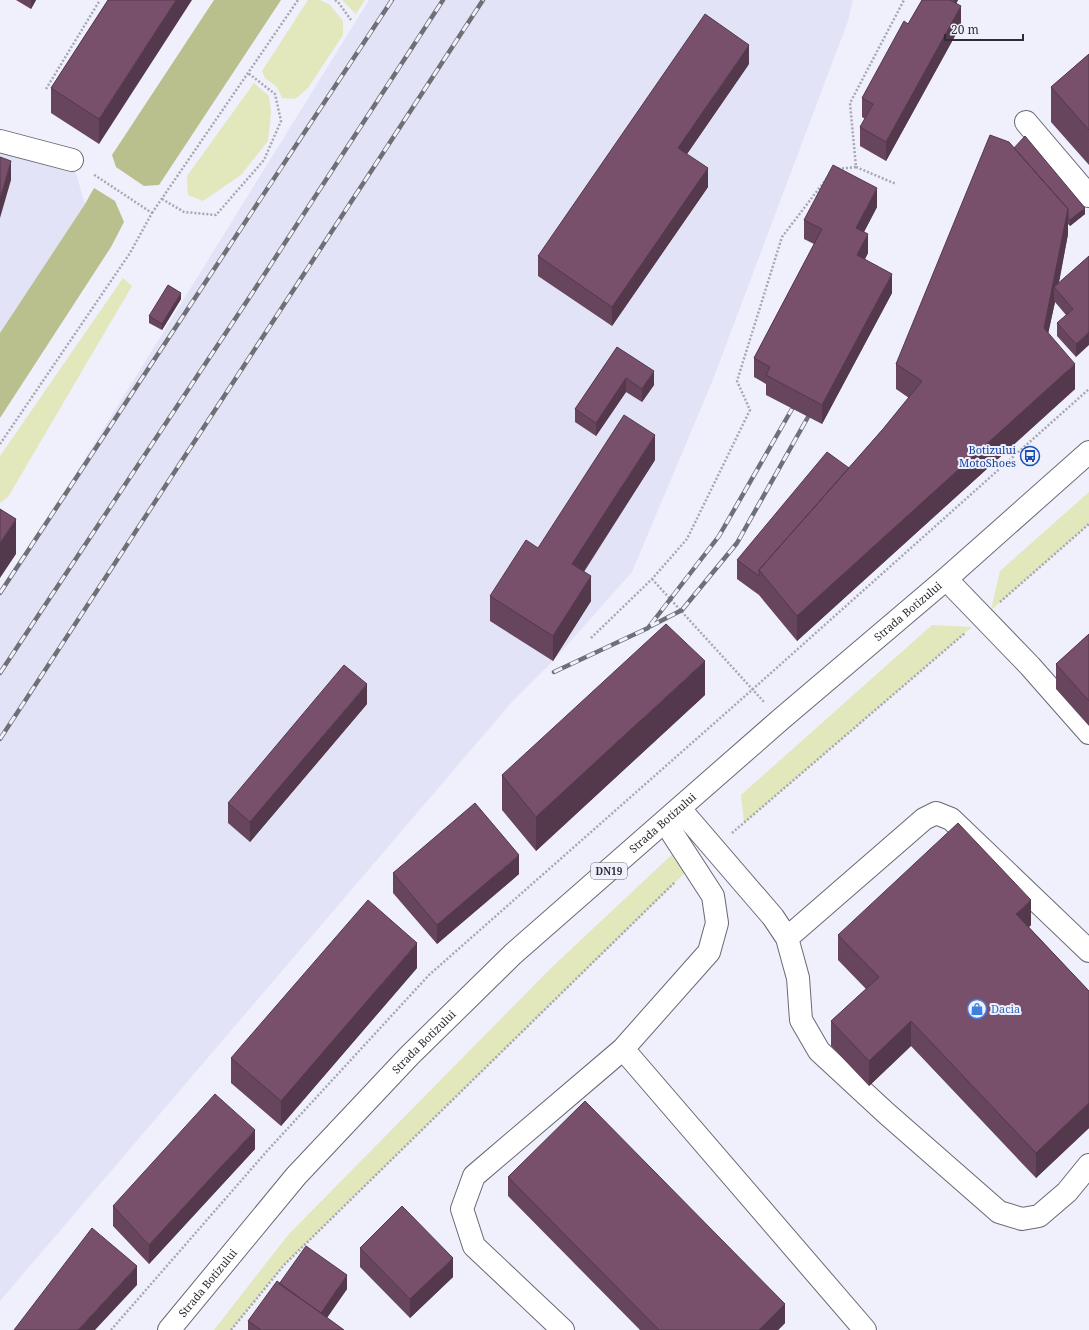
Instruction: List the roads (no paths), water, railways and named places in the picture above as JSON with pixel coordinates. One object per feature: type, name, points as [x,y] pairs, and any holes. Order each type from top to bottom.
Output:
[{"type":"main road","points":[[1026,122],[1089,196]]},
{"type":"main road","points":[[0,141],[72,160]]},
{"type":"main road","name":"Strada Botizului","points":[[170,1330],[296,1176],[409,1056],[513,954],[946,579],[1089,452]]},
{"type":"main road","points":[[946,579],[1030,666],[1089,733]]},
{"type":"main road","points":[[787,938],[924,819],[936,813],[951,819],[1089,952]]},
{"type":"main road","points":[[672,815],[714,848],[773,917],[787,938],[798,978],[801,1020],[819,1051],[886,1113],[999,1212],[1022,1219],[1039,1216],[1067,1192],[1089,1165]]},
{"type":"main road","points":[[563,1330],[474,1246],[462,1209],[474,1176],[623,1049],[709,952],[717,923],[713,896],[692,866],[672,815]]},
{"type":"main road","points":[[623,1049],[864,1330]]},
{"type":"railway","points":[[0,593],[392,0]]},
{"type":"railway","points":[[0,673],[251,295],[443,0]]},
{"type":"railway","points":[[0,739],[483,0]]},
{"type":"railway","points":[[554,672],[648,628],[719,536],[792,409]]},
{"type":"railway","points":[[651,626],[682,610],[737,543],[808,417]]},
{"type":"place","name":"Botizului MotoShoes","points":[[1030,456]]},
{"type":"place","name":"Dacia","points":[[977,1009]]}]
